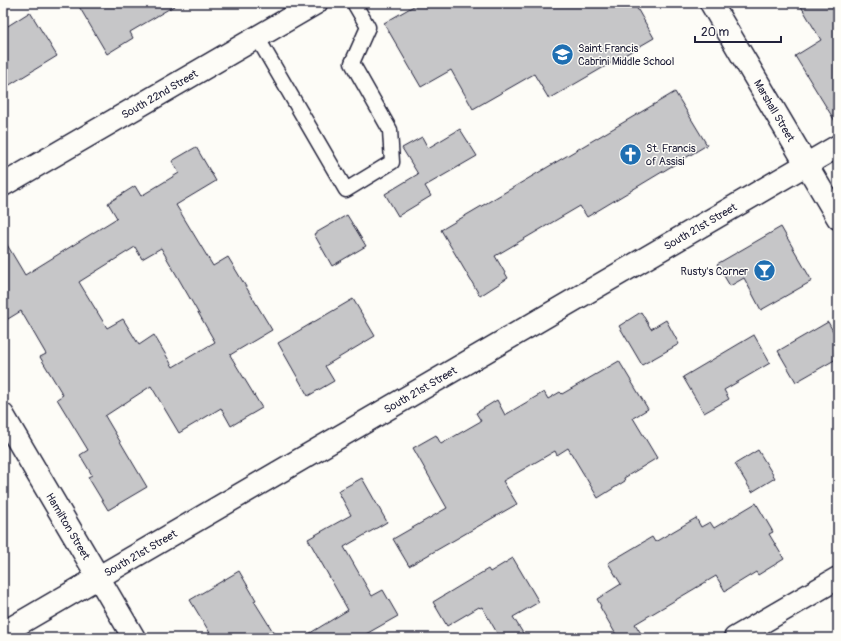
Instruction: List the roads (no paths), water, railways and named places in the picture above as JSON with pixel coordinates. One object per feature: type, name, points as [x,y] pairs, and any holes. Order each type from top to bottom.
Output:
[{"type":"street","name":"South 22nd Street","points":[[3,185],[316,3]]},
{"type":"street","name":"Marshall Street","points":[[711,3],[838,218]]},
{"type":"street","name":"South 21st Street","points":[[3,633],[838,146]]},
{"type":"street","name":"Hamilton Street","points":[[3,415],[134,638]]},
{"type":"street","points":[[735,638],[838,578]]},
{"type":"lane","points":[[257,37],[346,190],[392,162],[390,130],[352,63],[368,27],[354,3]]},
{"type":"place","name":"Saint Francis Cabrini Middle School","points":[[563,54]]},
{"type":"place","name":"St. Francis of Assisi","points":[[631,154]]},
{"type":"place","name":"Rusty's Corner","points":[[764,271]]}]
